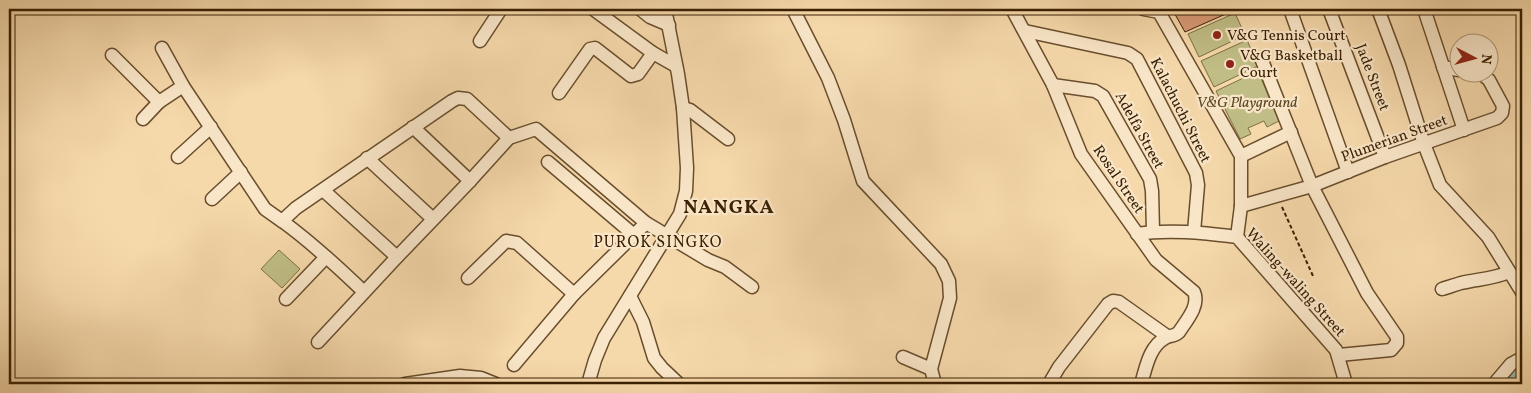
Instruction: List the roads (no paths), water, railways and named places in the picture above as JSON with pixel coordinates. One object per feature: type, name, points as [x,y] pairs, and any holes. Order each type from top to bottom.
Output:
[{"type":"street","points":[[480,41],[500,9]]},
{"type":"street","points":[[593,9],[653,54],[676,66]]},
{"type":"street","points":[[640,9],[669,26]]},
{"type":"street","points":[[591,382],[604,338],[680,214],[686,191],[687,168],[682,108],[678,74],[665,9]]},
{"type":"street","points":[[793,9],[828,78],[844,120],[863,181],[941,264],[949,281],[950,298],[931,369],[935,384]]},
{"type":"street","name":"Rosal Street","points":[[1012,9],[1053,85],[1081,154],[1156,260],[1194,292],[1197,298],[1196,305],[1176,336],[1166,336]]},
{"type":"street","points":[[1143,9],[1162,11],[1241,156],[1241,206],[1237,236]]},
{"type":"street","points":[[1290,9],[1348,172]]},
{"type":"street","name":"Jade Street","points":[[1330,9],[1386,157]]},
{"type":"street","points":[[1378,9],[1440,186],[1488,238],[1522,292]]},
{"type":"street","points":[[1424,9],[1464,130]]},
{"type":"street","name":"Kalachuchi Street","points":[[1025,31],[1128,53],[1137,59],[1196,173],[1198,185],[1194,232]]},
{"type":"street","points":[[162,48],[183,86],[265,209],[293,228],[364,292]]},
{"type":"street","points":[[560,93],[590,49],[595,48],[631,76],[638,74],[653,54]]},
{"type":"street","points":[[112,55],[158,102]]},
{"type":"street","points":[[1261,58],[1312,186],[1367,293],[1397,337],[1397,343],[1391,350],[1338,356]]},
{"type":"street","points":[[1443,67],[1448,68]]},
{"type":"street","name":"Plumerian Street","points":[[1241,206],[1312,186],[1386,157],[1497,118],[1502,113],[1503,106],[1490,82]]},
{"type":"street","name":"Adelfa Street","points":[[1053,85],[1095,91],[1103,96],[1150,179],[1153,231]]},
{"type":"street","points":[[143,119],[158,102],[183,86]]},
{"type":"street","points":[[282,221],[296,208],[452,101],[462,98],[467,99],[509,138]]},
{"type":"street","points":[[682,108],[690,110],[728,139]]},
{"type":"street","points":[[178,157],[211,127]]},
{"type":"street","points":[[413,127],[470,180]]},
{"type":"street","points":[[318,342],[509,138],[536,129],[646,223],[708,260],[725,267],[752,287]]},
{"type":"street","points":[[1241,156],[1291,132]]},
{"type":"street","points":[[368,158],[433,219]]},
{"type":"street","points":[[548,162],[634,235]]},
{"type":"street","points":[[212,199],[241,172]]},
{"type":"street","points":[[323,190],[396,257]]},
{"type":"street","points":[[514,365],[574,294],[646,223]]},
{"type":"street","name":"Waling-waling Street","points":[[1137,234],[1153,231],[1237,236],[1336,350],[1346,384]]},
{"type":"street","points":[[468,278],[506,241],[517,243],[574,294]]},
{"type":"street","points":[[286,299],[326,257]]},
{"type":"street","points":[[1442,289],[1462,283],[1501,276],[1509,272]]},
{"type":"street","points":[[630,296],[643,322],[654,358],[678,384]]},
{"type":"street","points":[[1049,384],[1059,367],[1108,304],[1113,301],[1119,302],[1166,336],[1156,345],[1148,360],[1141,384]]},
{"type":"street","points":[[903,357],[931,369]]},
{"type":"street","points":[[1494,384],[1511,364],[1522,358]]},
{"type":"street","points":[[405,384],[460,376],[481,378],[496,384]]},
{"type":"waterway","points":[[1504,384],[1522,370]]},
{"type":"place","name":"V&G Tennis Court","points":[[1217,35]]},
{"type":"place","name":"V&G Basketball Court","points":[[1230,64]]},
{"type":"district","name":"NANGKA","points":[[729,206]]},
{"type":"district","name":"PUROK SINGKO","points":[[658,241]]},
{"type":"park label","name":"V&G Playground","points":[[1247,102]]}]
